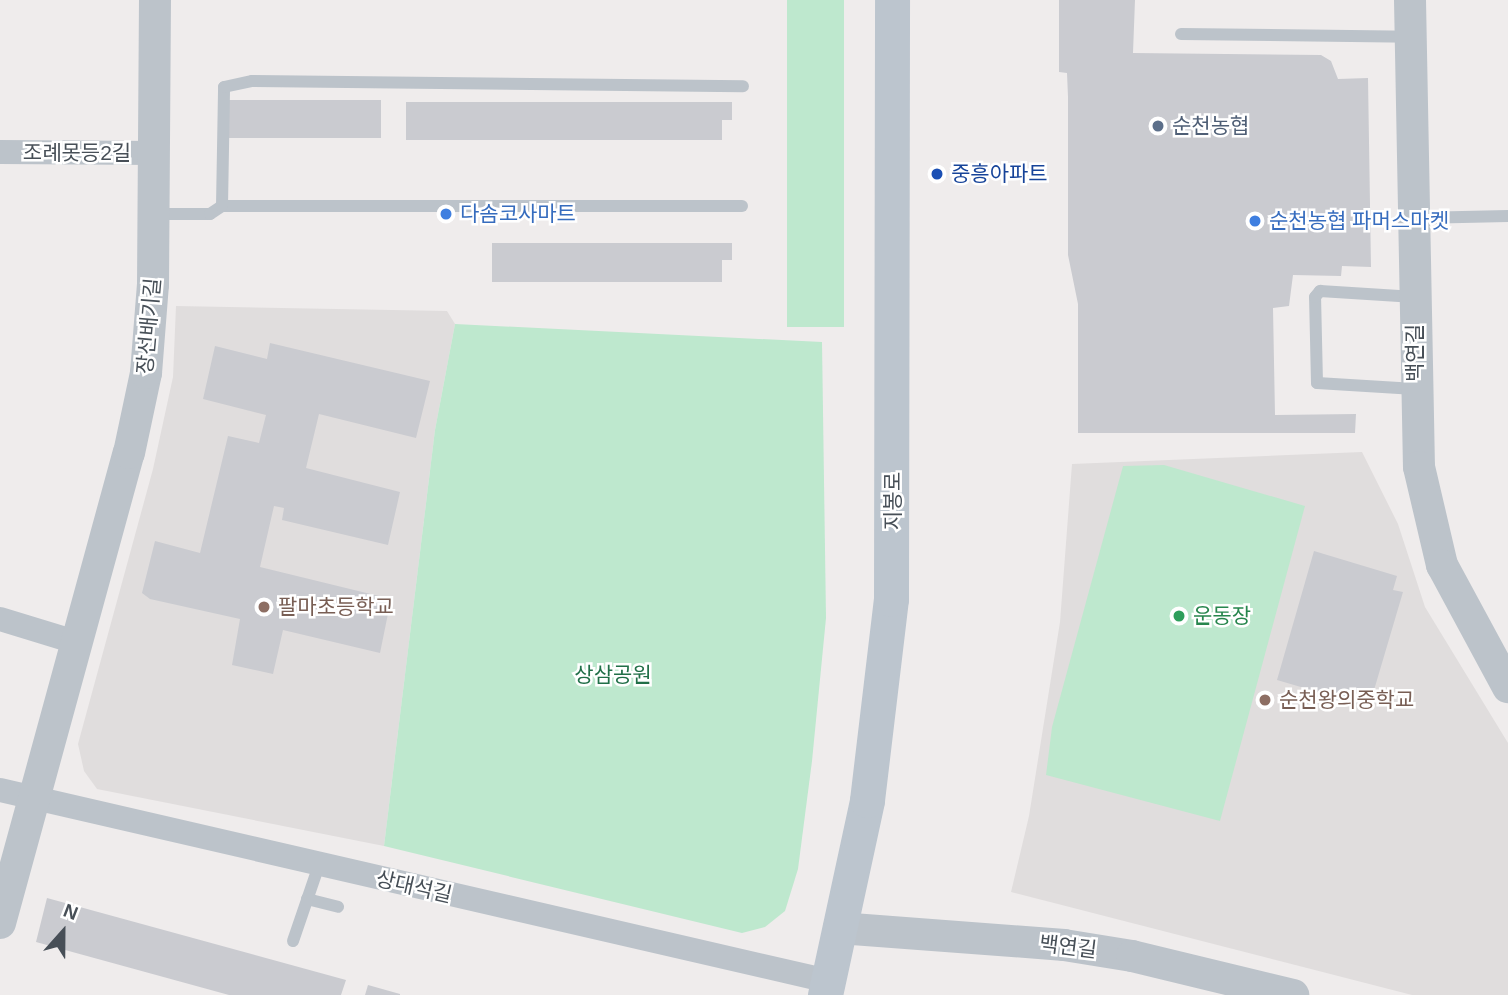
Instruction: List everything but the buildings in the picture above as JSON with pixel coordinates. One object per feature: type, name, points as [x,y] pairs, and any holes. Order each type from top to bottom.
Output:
[{"type":"main road","name":"지봉로","points":[[826,988],[867,800],[891,599],[892,0]]},
{"type":"street","name":"장선배기길","points":[[0,923],[129,453],[146,373],[155,214],[155,0]]},
{"type":"street","name":"백연길","points":[[1410,0],[1417,218],[1415,389],[1419,464],[1428,518],[1442,565],[1505,677]]},
{"type":"street","name":"조례못등2길","points":[[0,152],[155,153]]},
{"type":"street","points":[[0,619],[75,642]]},
{"type":"street","name":"상대석길","points":[[0,790],[33,801],[319,865],[826,988]]},
{"type":"street","name":"백연길","points":[[839,928],[1064,945],[1132,956],[1293,995]]},
{"type":"lane","points":[[1181,34],[1411,37]]},
{"type":"lane","points":[[222,206],[224,87],[252,81],[743,86]]},
{"type":"lane","points":[[155,214],[209,214],[222,206],[742,206]]},
{"type":"lane","points":[[1417,218],[1508,216]]},
{"type":"lane","points":[[1415,389],[1317,383],[1314,297],[1320,291],[1416,297]]},
{"type":"lane","points":[[293,941],[319,865]]},
{"type":"lane","points":[[307,899],[338,907]]},
{"type":"shaded area","name":"팔마초등학교","points":[[176,306],[447,311],[455,324],[435,430],[384,846],[97,789],[84,771],[78,744],[153,469],[173,377]]},
{"type":"shaded area","name":"순천왕의중학교","points":[[1362,452],[1398,524],[1425,607],[1508,743],[1508,995],[1412,995],[1011,892],[1029,816],[1060,622],[1072,464]]},
{"type":"green space","points":[[787,0],[844,0],[844,327],[787,327]]},
{"type":"green space","name":"상삼공원","points":[[455,324],[822,342],[826,618],[798,869],[785,911],[765,927],[742,933],[384,846],[435,430]]},
{"type":"green space","name":"운동장","points":[[1164,465],[1305,506],[1220,821],[1046,775],[1052,727],[1123,466]]},
{"type":"place","name":"순천농협","points":[[1158,126]]},
{"type":"place","name":"중흥아파트","points":[[937,174]]},
{"type":"place","name":"다솜코사마트","points":[[446,214]]},
{"type":"place","name":"순천농협 파머스마켓","points":[[1255,221]]},
{"type":"place","name":"팔마초등학교","points":[[264,607]]},
{"type":"place","name":"운동장","points":[[1179,616]]},
{"type":"place","name":"순천왕의중학교","points":[[1265,700]]}]
